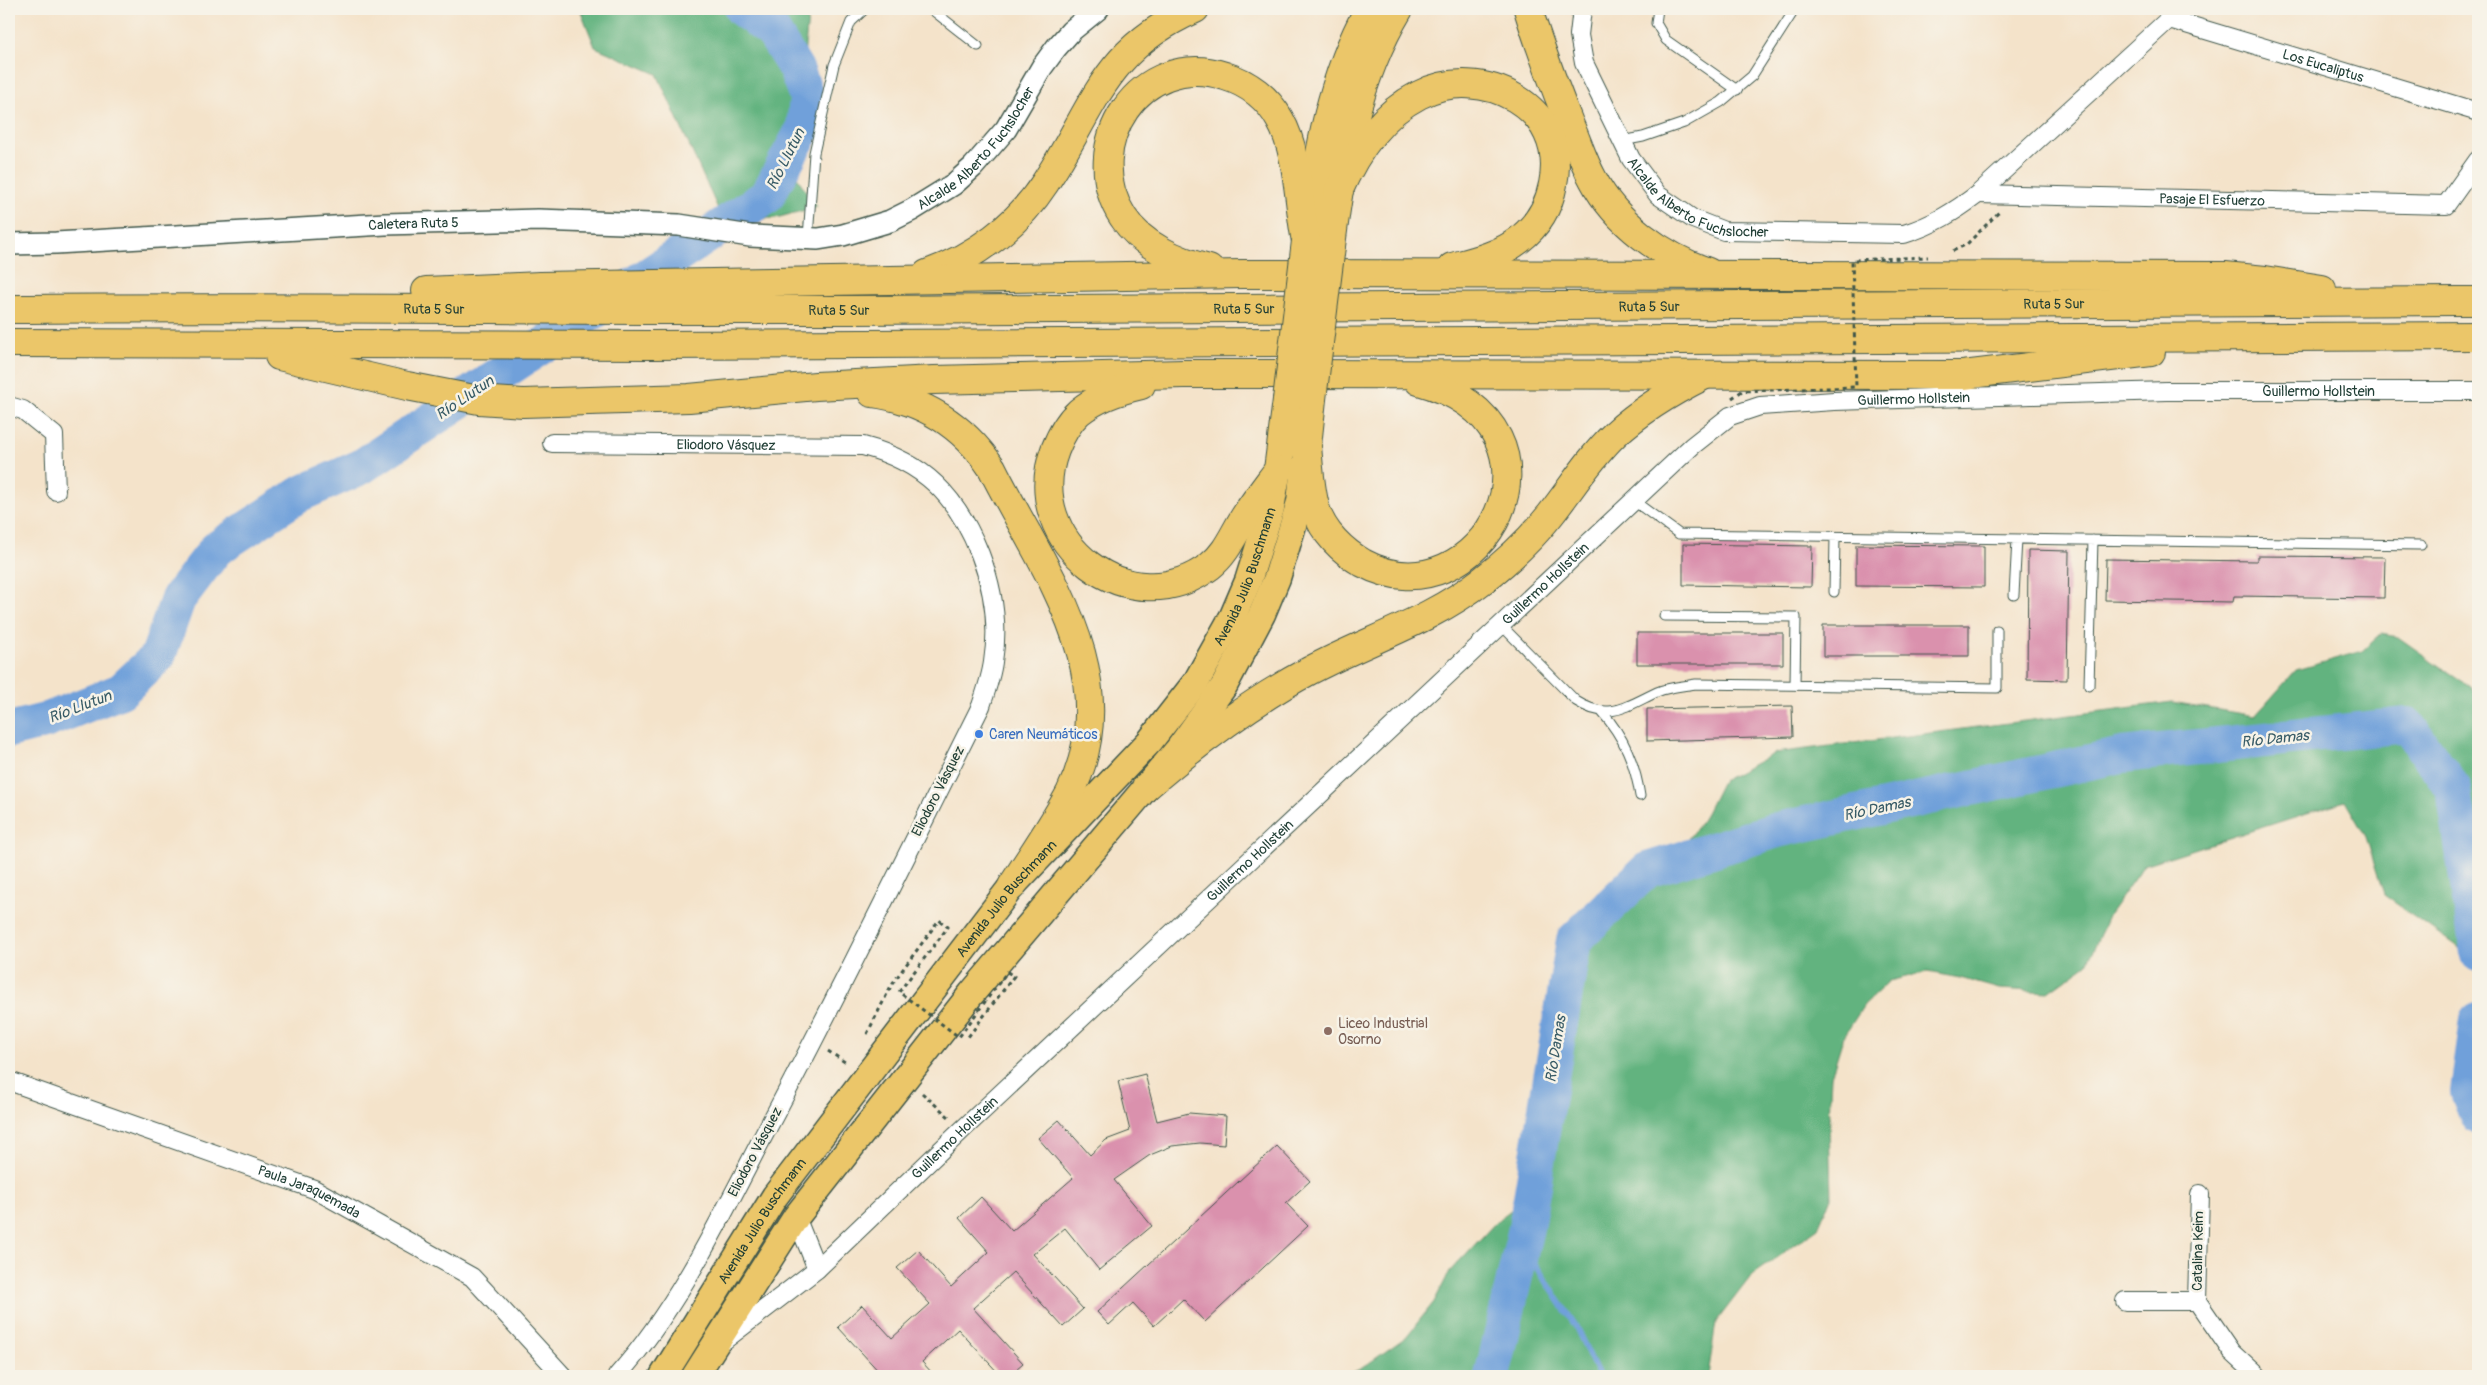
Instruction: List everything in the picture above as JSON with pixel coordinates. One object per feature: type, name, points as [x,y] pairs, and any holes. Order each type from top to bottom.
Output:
[{"type":"highway","points":[[905,280],[950,265],[976,251],[1004,230],[1045,183],[1095,94],[1122,58],[1156,29],[1196,9]]},
{"type":"highway","points":[[1369,9],[1348,50],[1330,104],[1314,187],[1319,244],[1300,400],[1316,510],[1332,537],[1355,558],[1383,571],[1414,574],[1444,567],[1472,550],[1493,524],[1504,493],[1505,460],[1494,428],[1485,416],[1458,396],[1421,381],[1389,374]]},
{"type":"highway","points":[[1338,192],[1359,104],[1373,62],[1399,9]]},
{"type":"highway","points":[[1528,9],[1545,64],[1593,179],[1606,199],[1639,234],[1658,248],[1679,260],[1724,277]]},
{"type":"highway","points":[[1242,274],[1199,266],[1160,250],[1132,229],[1116,205],[1108,177],[1109,148],[1113,134],[1125,109],[1136,97],[1161,78],[1187,72],[1218,73],[1249,87],[1272,108],[1288,135],[1292,150],[1299,204],[1319,244]]},
{"type":"highway","points":[[1319,244],[1338,192],[1355,157],[1366,141],[1398,108],[1420,94],[1446,86],[1474,84],[1502,91],[1528,106],[1546,130],[1551,141],[1555,165],[1552,192],[1538,220],[1529,232],[1506,248],[1469,262],[1421,274]]},
{"type":"highway","points":[[226,307],[362,295],[475,289],[1242,274],[1724,277],[2225,276],[2266,280],[2390,302]]},
{"type":"highway","name":"Ruta 5 Sur","points":[[9,309],[226,307],[726,310],[1299,309],[2478,301]]},
{"type":"highway","points":[[9,343],[661,345],[2478,336]]},
{"type":"highway","points":[[234,345],[407,386],[479,400],[523,403],[689,398],[816,386],[1184,374],[1963,375],[2281,337]]},
{"type":"highway","points":[[1184,374],[1106,396],[1079,412],[1063,433],[1052,457],[1049,491],[1057,525],[1076,554],[1101,574],[1132,585],[1164,585],[1195,575],[1221,556],[1246,515],[1278,470]]},
{"type":"highway","points":[[1146,787],[1196,744],[1277,689],[1340,655],[1430,615],[1482,581],[1530,539],[1583,470],[1614,435],[1655,402],[1706,375]]},
{"type":"highway","points":[[816,386],[903,399],[941,416],[965,434],[992,468],[1068,613],[1077,635],[1084,658],[1089,696],[1084,750],[1070,793],[1012,886]]},
{"type":"highway","name":"Avenida Julio Buschmann","points":[[1278,470],[1300,400]]},
{"type":"main road","name":"Avenida Julio Buschmann","points":[[695,1376],[796,1217],[972,993],[1177,751],[1211,706],[1244,651],[1262,614],[1290,540],[1300,502],[1307,446]]},
{"type":"main road","name":"Avenida Julio Buschmann","points":[[663,1376],[775,1196],[1012,886],[1150,741],[1196,682],[1233,616],[1248,581],[1263,536],[1278,470]]},
{"type":"street","name":"Alcalde Alberto Fuchslocher","points":[[813,238],[858,231],[890,221],[926,202],[954,184],[973,167],[1006,129],[1042,67],[1056,48],[1071,31],[1098,9]]},
{"type":"street","name":"Alcalde Alberto Fuchslocher","points":[[1582,9],[1579,35],[1584,63],[1631,159],[1658,195],[1693,219],[1724,230],[1904,234],[1928,227],[1952,213],[1978,194]]},
{"type":"street","name":"Los Eucaliptus","points":[[2175,14],[2478,112]]},
{"type":"street","points":[[1978,194],[2175,14]]},
{"type":"street","name":"Pasaje El Esfuerzo","points":[[1978,194],[2446,205],[2478,160]]},
{"type":"street","name":"Caletera Ruta 5","points":[[9,244],[385,224],[538,220],[679,225],[750,236],[813,238]]},
{"type":"street","name":"Guillermo Hollstein","points":[[709,1352],[817,1269],[962,1130],[1692,446],[1730,416],[1760,406],[1834,401],[2167,391],[2478,391]]},
{"type":"street","points":[[9,406],[23,410],[54,435],[56,491]]},
{"type":"street","name":"Eliodoro Vásquez","points":[[552,443],[863,446],[897,457],[928,477],[953,501],[971,531],[986,570],[995,617],[993,662],[981,706],[814,1041],[707,1244],[642,1348],[617,1376]]},
{"type":"street","name":"Paula Jaraquemada","points":[[9,1082],[314,1189],[472,1277],[563,1376]]},
{"type":"street","name":"Catalina Keim","points":[[2200,1194],[2197,1301],[2232,1352],[2258,1376]]},
{"type":"street","points":[[796,1217],[817,1269]]},
{"type":"street","points":[[2125,1301],[2197,1301]]},
{"type":"lane","points":[[813,238],[814,153],[834,65],[851,22],[865,9]]},
{"type":"lane","points":[[931,9],[978,46]]},
{"type":"lane","points":[[1658,9],[1656,24],[1666,40],[1737,90]]},
{"type":"lane","points":[[1622,141],[1657,133],[1684,123],[1721,102],[1737,90],[1752,76],[1795,9]]},
{"type":"lane","points":[[1634,501],[1679,534],[2421,545]]},
{"type":"lane","points":[[1834,592],[1835,537]]},
{"type":"lane","points":[[2014,595],[2017,539]]},
{"type":"lane","points":[[2089,686],[2093,540]]},
{"type":"lane","points":[[1664,616],[1796,617],[1795,685]]},
{"type":"lane","points":[[1501,625],[1576,702],[1584,707],[1602,712],[1621,710],[1659,691],[1696,684],[1996,688],[1996,630]]},
{"type":"lane","points":[[1602,712],[1614,726],[1632,760],[1640,796]]},
{"type":"path","points":[[1950,252],[1967,244],[1991,223],[2003,208],[2007,194]]},
{"type":"path","points":[[1732,398],[1742,391],[1856,387],[1852,260],[1928,257],[1935,255]]},
{"type":"path","points":[[864,1042],[892,984],[939,920],[948,926],[899,992],[959,1037],[1007,972],[1014,976],[963,1044]]},
{"type":"path","points":[[814,1041],[852,1067],[864,1080]]},
{"type":"path","points":[[928,1085],[922,1092],[962,1130]]},
{"type":"green space","points":[[580,9],[809,9],[792,170],[817,207],[776,218],[723,220],[657,74],[595,47]]},
{"type":"green space","points":[[2381,634],[2398,637],[2469,687],[2478,698],[2478,947],[2466,953],[2384,895],[2366,837],[2345,801],[2144,865],[2109,914],[2087,964],[2048,992],[1999,989],[1960,978],[1927,972],[1889,981],[1864,1005],[1843,1038],[1831,1077],[1829,1118],[1831,1198],[1818,1228],[1752,1275],[1716,1322],[1708,1376],[1345,1376],[1362,1368],[1406,1337],[1434,1302],[1450,1271],[1499,1219],[1524,1200],[1538,1180],[1552,1109],[1552,1062],[1557,1029],[1571,990],[1598,933],[1620,899],[1648,869],[1684,844],[1703,819],[1722,781],[1775,753],[2172,702],[2255,716],[2296,670],[2362,651]]},
{"type":"building","points":[[1683,544],[1812,546],[1811,587],[1683,585]]},
{"type":"building","points":[[1856,545],[1984,546],[1984,587],[1856,586]]},
{"type":"building","points":[[2028,550],[2069,551],[2067,680],[2027,679]]},
{"type":"building","points":[[2257,556],[2385,557],[2384,598],[2234,596],[2233,602],[2105,600],[2106,559],[2257,561]]},
{"type":"building","points":[[1823,625],[1969,625],[1969,656],[1823,656]]},
{"type":"building","points":[[1637,633],[1783,633],[1783,664],[1637,664]]},
{"type":"building","points":[[1792,706],[1793,737],[1647,741],[1647,709]]},
{"type":"building","points":[[1145,1074],[1157,1121],[1189,1113],[1226,1116],[1224,1145],[1200,1143],[1172,1146],[1150,1155],[1114,1180],[1152,1226],[1099,1270],[1065,1228],[1033,1254],[1083,1309],[1063,1327],[1013,1272],[973,1308],[1023,1363],[1008,1376],[1001,1376],[958,1329],[922,1362],[935,1376],[883,1376],[838,1327],[862,1305],[892,1338],[930,1304],[897,1268],[918,1250],[951,1287],[989,1252],[959,1218],[981,1197],[1012,1231],[1073,1178],[1038,1138],[1059,1120],[1090,1155],[1106,1140],[1130,1131],[1118,1081]]},
{"type":"building","points":[[1277,1146],[1310,1181],[1286,1203],[1308,1226],[1205,1322],[1183,1299],[1154,1326],[1133,1303],[1109,1325],[1097,1312]]},
{"type":"waterway","name":"Río Llutun","points":[[9,730],[45,721],[121,691],[158,656],[178,599],[216,549],[300,494],[361,467],[767,196],[804,128],[807,97],[796,69],[773,32],[742,9]]},
{"type":"waterway","name":"Río Damas","points":[[1492,1376],[1526,1228],[1574,940],[1647,870],[1777,830],[2122,755],[2407,725],[2454,789],[2478,953]]},
{"type":"waterway","name":"Río Damas","points":[[2478,1020],[2468,1091],[2478,1117]]},
{"type":"waterway","points":[[1522,1244],[1575,1325],[1599,1376]]},
{"type":"place","name":"Caren Neumáticos","points":[[979,734]]},
{"type":"place","name":"Liceo Industrial Osorno","points":[[1328,1031]]}]
